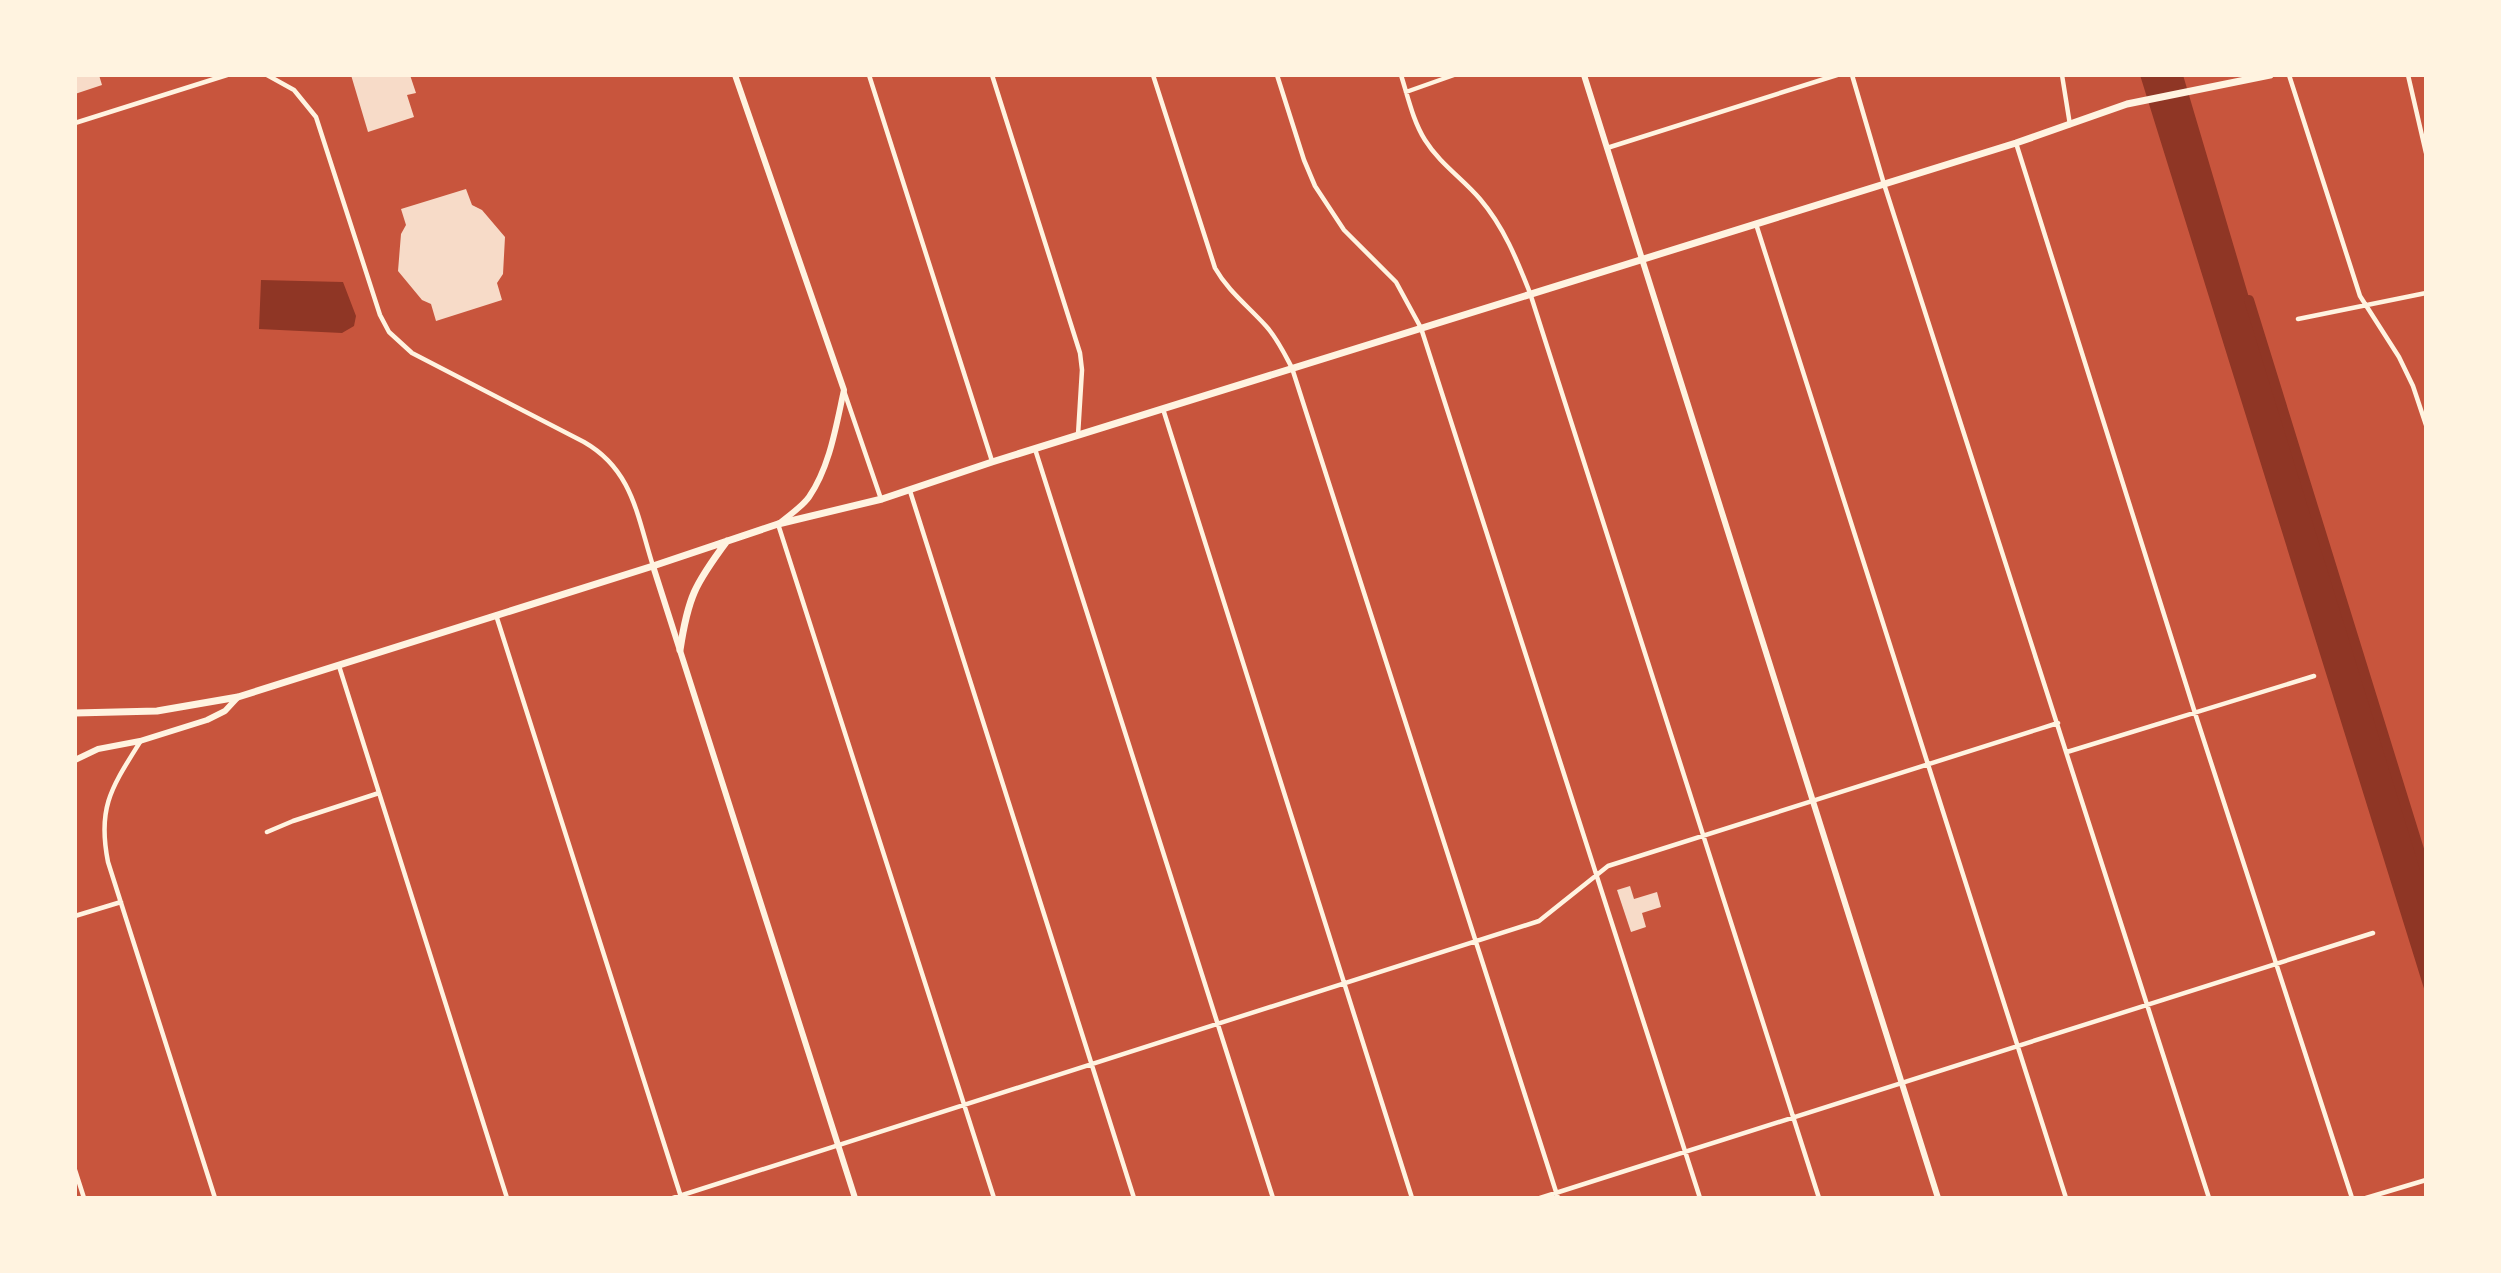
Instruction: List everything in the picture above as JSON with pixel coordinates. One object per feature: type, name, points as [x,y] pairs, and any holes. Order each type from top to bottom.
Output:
[{"type":"main road","points":[[77,713],[157,711],[238,697],[778,524],[910,491],[1077,435],[2016,143],[2143,99],[2270,75]]},
{"type":"main road","points":[[680,650],[693,590],[727,541]]},
{"type":"street","points":[[267,75],[294,90],[316,117],[380,315],[388,332],[412,353],[578,439],[608,458],[627,486],[855,1198]]},
{"type":"street","points":[[735,75],[882,499]]},
{"type":"street","points":[[869,75],[992,462]]},
{"type":"street","points":[[992,75],[1080,353],[1082,370],[1077,435]]},
{"type":"street","points":[[1153,75],[1215,268],[1234,295],[1267,326],[1292,368],[1557,1195]]},
{"type":"street","points":[[1277,75],[1315,186],[1344,230],[1396,282],[1421,328],[1700,1198]]},
{"type":"street","points":[[1401,75],[1424,138],[1435,155],[1468,185],[1492,215],[1514,253],[1530,293],[1819,1198]]},
{"type":"street","points":[[1406,92],[1454,75]]},
{"type":"street","points":[[1584,75],[1938,1198]]},
{"type":"street","points":[[1607,148],[1837,75]]},
{"type":"street","points":[[1852,75],[1884,184],[2209,1198]]},
{"type":"street","points":[[2062,75],[2070,125]]},
{"type":"street","points":[[2289,75],[2365,306],[2399,357],[2413,386],[2426,425]]},
{"type":"street","points":[[2408,75],[2426,153]]},
{"type":"street","points":[[75,123],[225,76]]},
{"type":"street","points":[[2016,143],[2195,713],[2352,1198]]},
{"type":"street","points":[[1756,225],[2066,1198]]},
{"type":"street","points":[[2298,319],[2426,293]]},
{"type":"street","points":[[844,390],[833,439],[821,473],[808,499],[778,524],[994,1198]]},
{"type":"street","points":[[1163,408],[1412,1198]]},
{"type":"street","points":[[1035,449],[1273,1198]]},
{"type":"street","points":[[910,491],[1133,1198]]},
{"type":"street","points":[[496,615],[681,1197]]},
{"type":"street","points":[[339,666],[508,1198]]},
{"type":"street","points":[[2067,752],[2314,676]]},
{"type":"street","points":[[75,760],[98,749],[140,741],[207,720],[225,711],[238,697]]},
{"type":"street","points":[[673,1198],[1539,921],[1608,866],[2058,723]]},
{"type":"street","points":[[140,741],[108,797],[104,812],[104,845],[215,1198]]},
{"type":"street","points":[[267,832],[379,793]]},
{"type":"street","points":[[75,916],[121,902]]},
{"type":"street","points":[[1539,1198],[1557,1195],[1686,1151],[2373,933]]},
{"type":"street","points":[[75,1170],[84,1198]]},
{"type":"street","points":[[2366,1198],[2426,1180]]},
{"type":"shaded area","points":[[2140,75],[2183,75],[2304,483],[2426,871],[2426,995]]},
{"type":"shaded area","points":[[261,280],[343,282],[356,316],[354,326],[342,333],[259,329]]},
{"type":"building","points":[[75,75],[99,75],[102,85],[75,94]]},
{"type":"building","points":[[351,75],[410,75],[416,93],[407,95],[414,117],[368,132]]},
{"type":"building","points":[[466,189],[472,205],[482,210],[505,237],[503,274],[497,283],[502,300],[436,321],[431,304],[422,300],[398,271],[401,234],[406,225],[401,209]]},
{"type":"building","points":[[1630,886],[1634,899],[1657,892],[1661,907],[1642,913],[1646,927],[1631,932],[1617,890]]},
{"type":"waterway","points":[[2249,300],[2426,872]]}]
